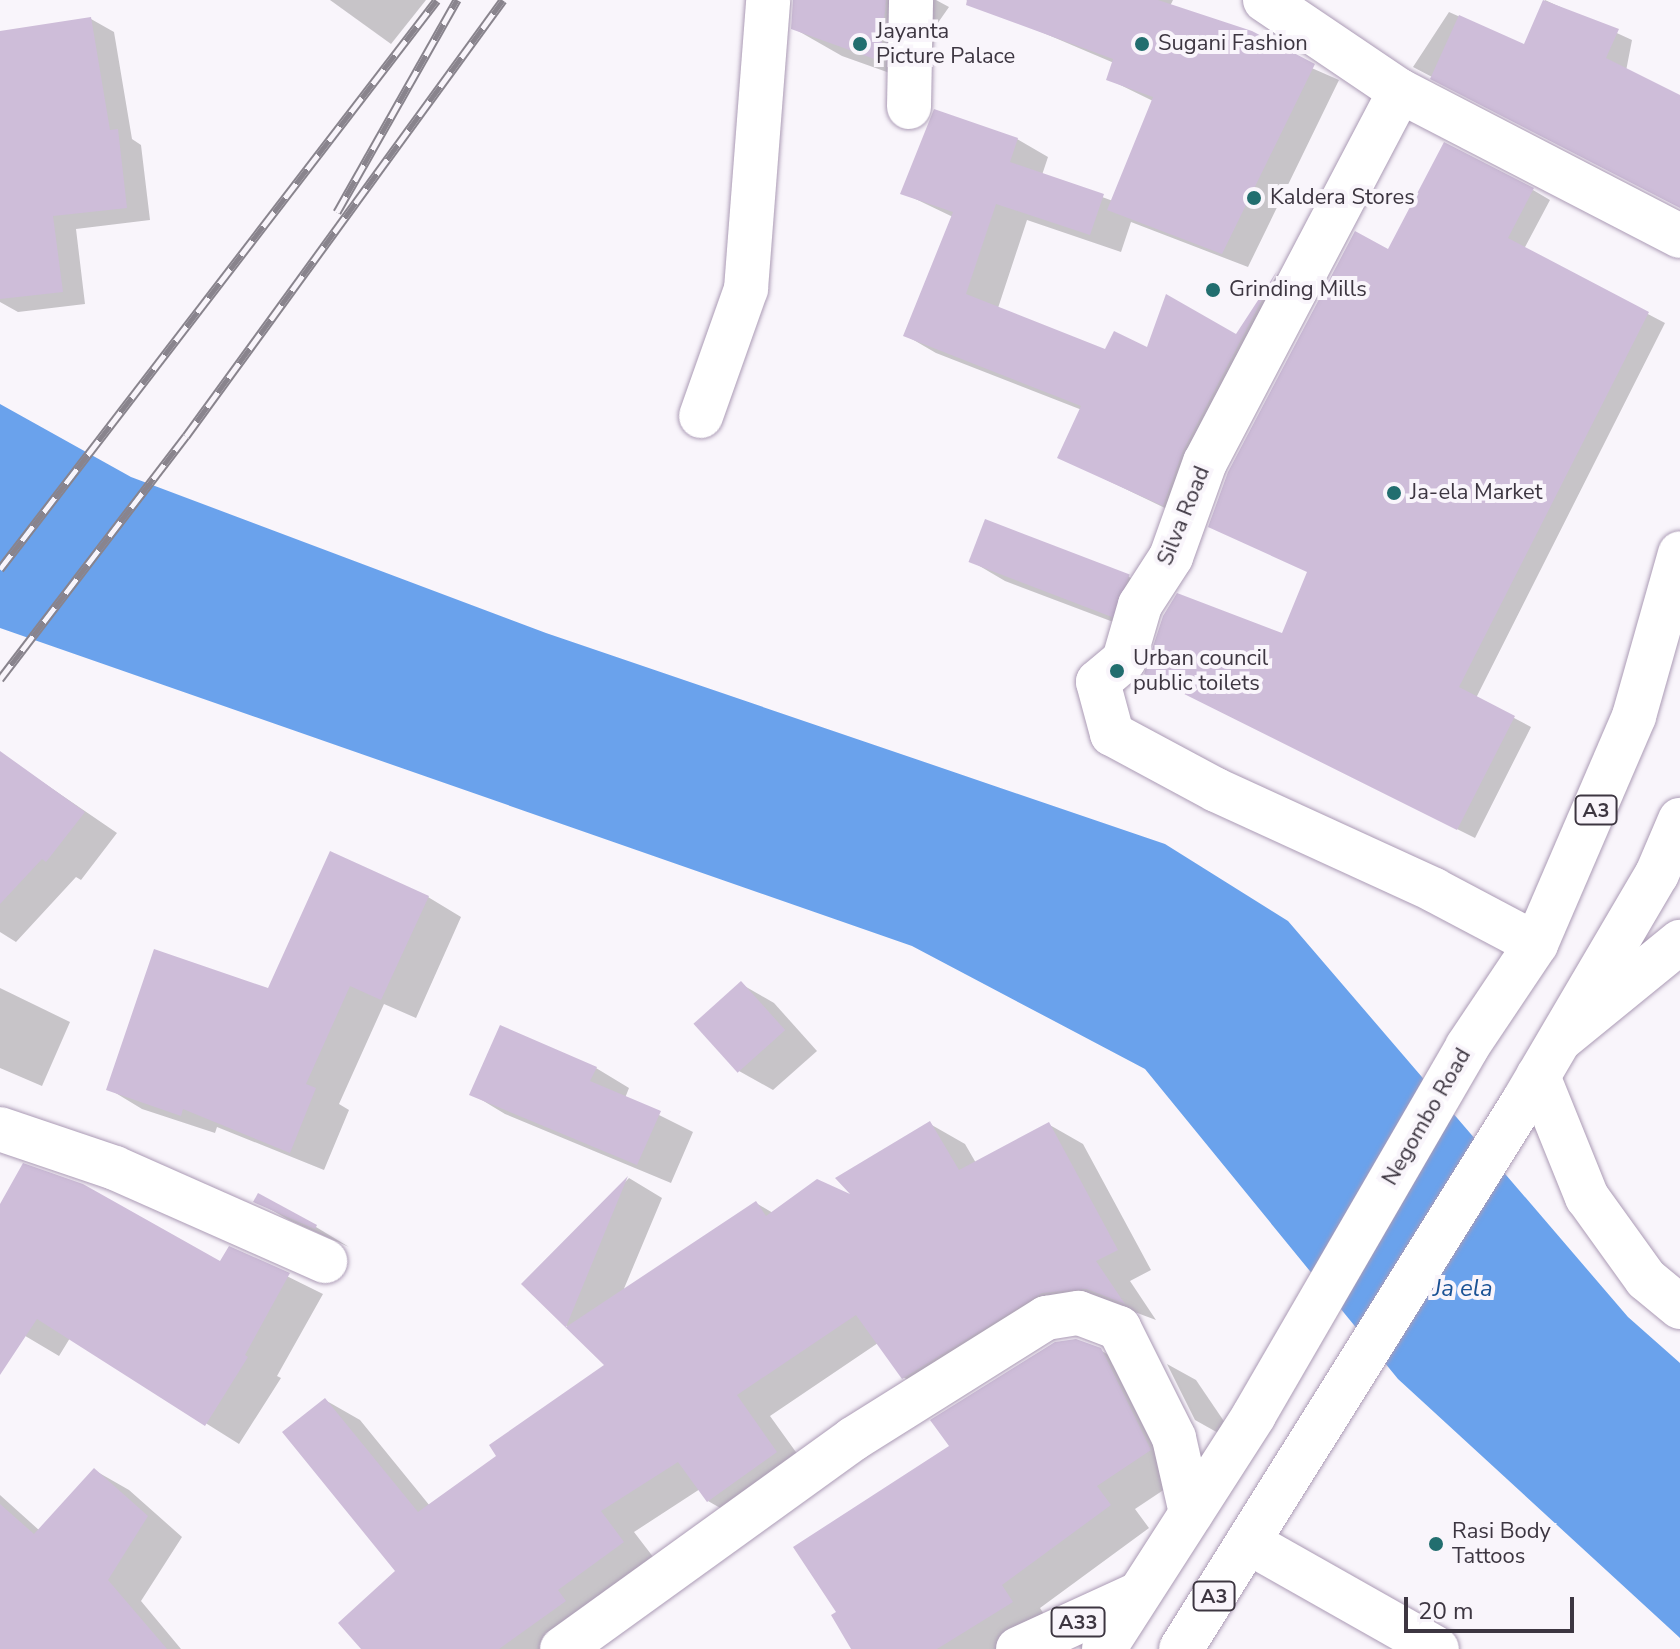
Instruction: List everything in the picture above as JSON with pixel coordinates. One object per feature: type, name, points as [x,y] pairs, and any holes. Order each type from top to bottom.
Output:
[{"type":"main road","points":[[701,416],[746,289],[768,0]]},
{"type":"main road","points":[[909,107],[911,0]]},
{"type":"main road","points":[[1265,0],[1400,91],[1680,236]]},
{"type":"main road","name":"Silva Road","points":[[1400,91],[1205,462],[1171,557],[1140,605],[1124,660],[1098,682],[1112,734],[1216,790],[1434,890],[1536,944]]},
{"type":"main road","name":"Negombo Road","points":[[1104,1649],[1220,1468],[1467,1047],[1536,944],[1634,716],[1680,553]]},
{"type":"main road","name":"A3","points":[[1181,1649],[1540,1074],[1657,874],[1680,820]]},
{"type":"main road","points":[[1680,942],[1540,1074],[1587,1197],[1646,1279],[1680,1307]]},
{"type":"main road","points":[[0,1129],[115,1168],[325,1261]]},
{"type":"main road","points":[[562,1649],[853,1439],[1046,1318],[1079,1313],[1119,1328],[1174,1438],[1191,1513]]},
{"type":"main road","points":[[1248,1542],[1437,1649]]},
{"type":"main road","name":"A33","points":[[1018,1649],[1138,1594]]},
{"type":"water","name":"Ja ela","points":[[0,404],[131,477],[546,633],[1165,844],[1288,921],[1628,1317],[1680,1363],[1680,1638],[1398,1379],[1145,1069],[912,946],[0,628]]},
{"type":"building","name":"Jayanta Picture Palace","points":[[793,0],[886,0],[880,61],[791,29]]},
{"type":"building","points":[[967,0],[1158,0],[1252,31],[1315,64],[1222,254],[1107,210],[1153,97],[1106,80],[1113,59],[966,5]]},
{"type":"building","points":[[1543,0],[1619,29],[1606,58],[1680,95],[1680,208],[1430,79],[1459,15],[1524,44]]},
{"type":"building","points":[[91,17],[110,130],[118,129],[127,208],[53,216],[63,292],[0,299],[0,31]]},
{"type":"building","points":[[934,109],[1018,138],[1010,162],[1104,194],[1090,235],[996,204],[966,294],[1105,349],[1114,331],[1147,347],[1166,294],[1236,334],[1277,271],[1183,451],[1163,506],[1057,458],[1081,406],[903,336],[953,212],[900,194]]},
{"type":"building","name":"Ja-ela Market","points":[[1444,142],[1534,188],[1508,238],[1649,312],[1459,687],[1515,716],[1457,830],[1144,674],[1163,616],[1177,593],[1282,633],[1307,572],[1208,527],[1228,472],[1355,231],[1388,249]]},
{"type":"building","points":[[985,519],[1130,575],[1113,617],[969,562]]},
{"type":"building","points":[[0,751],[85,812],[46,862],[42,859],[0,904]]},
{"type":"building","points":[[330,851],[429,896],[381,1000],[350,986],[306,1084],[316,1088],[290,1153],[183,1109],[181,1116],[106,1090],[154,949],[268,988]]},
{"type":"building","points":[[741,981],[785,1030],[738,1073],[693,1024]]},
{"type":"building","points":[[500,1025],[597,1067],[590,1081],[661,1111],[637,1165],[469,1095]]},
{"type":"building","points":[[930,1121],[959,1170],[1049,1122],[1118,1250],[1096,1261],[1125,1304],[1087,1289],[1042,1293],[902,1379],[856,1315],[737,1395],[777,1452],[707,1502],[678,1462],[601,1511],[624,1542],[558,1590],[566,1601],[499,1649],[361,1649],[338,1623],[395,1571],[282,1432],[325,1398],[418,1512],[496,1456],[489,1445],[604,1365],[521,1284],[628,1176],[566,1327],[756,1201],[766,1216],[817,1179],[850,1194],[835,1178]]},
{"type":"building","points":[[23,1163],[83,1184],[220,1261],[229,1246],[290,1273],[245,1355],[248,1357],[205,1426],[37,1319],[0,1375],[0,1204]]},
{"type":"building","points":[[258,1193],[317,1225],[315,1229],[253,1202]]},
{"type":"building","points":[[1076,1339],[1101,1348],[1151,1450],[1097,1486],[1111,1505],[1002,1585],[1013,1602],[937,1649],[851,1649],[831,1615],[836,1612],[793,1547],[949,1446],[930,1420],[1055,1342]]},
{"type":"building","points":[[94,1468],[148,1516],[108,1580],[167,1649],[0,1649],[0,1504],[34,1534]]},
{"type":"railway","points":[[0,569],[437,0]]},
{"type":"railway","points":[[337,212],[457,0]]},
{"type":"railway","points":[[0,679],[186,436],[503,0]]},
{"type":"place","name":"Jayanta Picture Palace","points":[[860,44]]},
{"type":"place","name":"Sugani Fashion","points":[[1142,44]]},
{"type":"place","name":"Kaldera Stores","points":[[1254,198]]},
{"type":"place","name":"Grinding Mills","points":[[1213,290]]},
{"type":"place","name":"Ja-ela Market","points":[[1394,493]]},
{"type":"place","name":"Urban council public toilets","points":[[1117,671]]},
{"type":"place","name":"Rasi Body Tattoos","points":[[1436,1544]]}]
